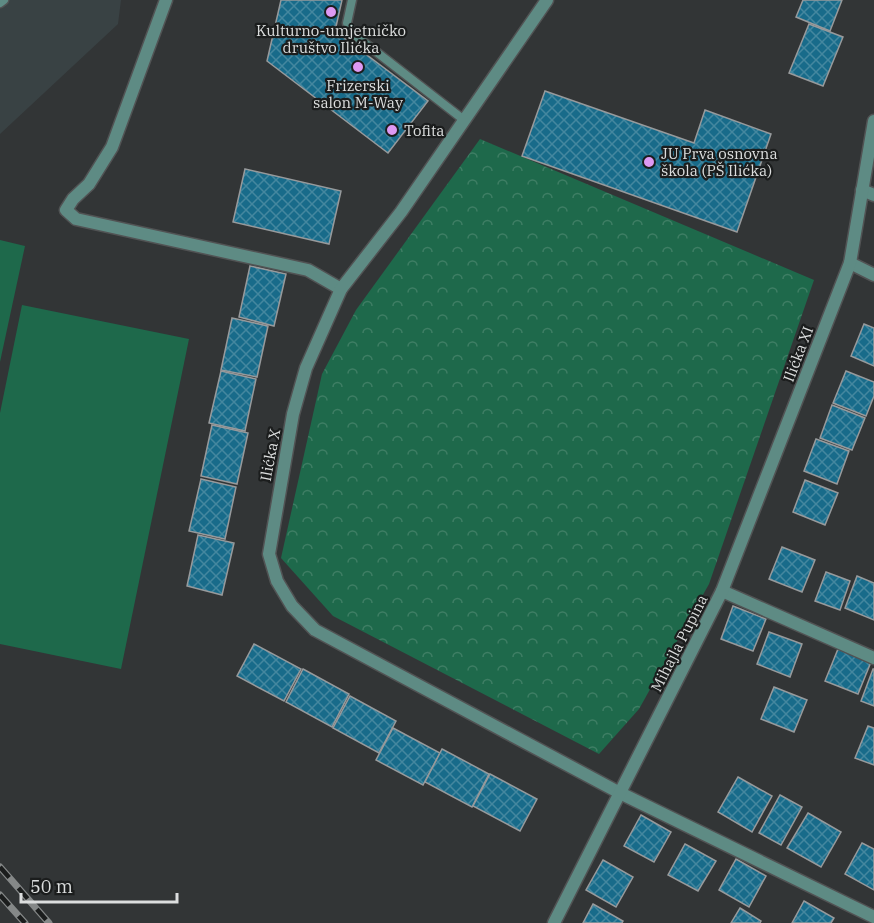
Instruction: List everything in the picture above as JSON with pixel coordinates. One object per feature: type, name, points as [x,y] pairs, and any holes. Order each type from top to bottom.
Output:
[{"type":"street","points":[[166,0],[112,147],[89,184],[73,199],[66,210],[76,219],[308,270],[341,289]]},
{"type":"street","name":"Ilićka X","points":[[547,0],[401,212],[341,289],[306,368],[293,414],[269,554],[276,581],[292,606],[315,630],[620,792]]},
{"type":"street","name":"Ilićka XI","points":[[722,591],[850,263],[874,121]]},
{"type":"street","points":[[862,190],[874,195]]},
{"type":"street","points":[[850,263],[874,275]]},
{"type":"street","name":"Mihajla Pupina","points":[[554,923],[722,591],[874,658]]},
{"type":"street","points":[[620,792],[874,917]]},
{"type":"lane","points":[[0,3],[4,0]]},
{"type":"lane","points":[[352,0],[347,23],[352,33],[464,120]]},
{"type":"shaded area","points":[[0,0],[121,0],[118,24],[0,134]]},
{"type":"green space","points":[[480,139],[814,280],[709,584],[639,709],[599,754],[333,616],[281,558],[322,374],[356,310]]},
{"type":"green space","points":[[0,240],[25,246],[0,362]]},
{"type":"green space","points":[[22,305],[189,339],[121,669],[0,644],[0,413]]},
{"type":"building","points":[[281,0],[342,0],[335,31],[428,101],[388,153],[267,61]]},
{"type":"building","points":[[803,0],[842,0],[830,31],[796,17]]},
{"type":"building","points":[[809,24],[843,37],[823,86],[789,73]]},
{"type":"building","points":[[545,91],[694,143],[705,110],[771,134],[737,232],[522,156]]},
{"type":"building","points":[[245,169],[341,191],[329,244],[233,222]]},
{"type":"building","points":[[250,266],[286,274],[274,326],[239,317]]},
{"type":"building","points":[[232,318],[268,326],[257,377],[221,370]]},
{"type":"building","points":[[864,324],[874,328],[874,366],[851,356]]},
{"type":"building","points":[[221,371],[256,379],[245,431],[209,423]]},
{"type":"building","points":[[846,371],[874,382],[874,396],[866,416],[833,403]]},
{"type":"building","points":[[832,405],[865,418],[852,450],[820,438]]},
{"type":"building","points":[[212,425],[248,433],[237,484],[201,476]]},
{"type":"building","points":[[816,439],[849,451],[837,484],[804,471]]},
{"type":"building","points":[[201,479],[236,487],[225,539],[189,531]]},
{"type":"building","points":[[805,480],[838,493],[825,525],[793,512]]},
{"type":"building","points":[[198,535],[234,543],[222,595],[187,586]]},
{"type":"building","points":[[782,547],[815,560],[802,592],[769,579]]},
{"type":"building","points":[[826,572],[850,581],[840,610],[815,601]]},
{"type":"building","points":[[857,576],[874,583],[874,620],[845,608]]},
{"type":"building","points":[[733,606],[766,619],[753,651],[721,639]]},
{"type":"building","points":[[769,632],[802,644],[790,677],[757,664]]},
{"type":"building","points":[[254,644],[301,669],[284,701],[237,676]]},
{"type":"building","points":[[838,649],[871,662],[858,694],[825,681]]},
{"type":"building","points":[[303,669],[349,694],[332,727],[286,702]]},
{"type":"building","points":[[874,669],[874,706],[861,701]]},
{"type":"building","points":[[774,687],[807,700],[794,732],[761,719]]},
{"type":"building","points":[[350,696],[396,721],[379,753],[333,728]]},
{"type":"building","points":[[868,726],[874,728],[874,765],[855,758]]},
{"type":"building","points":[[393,728],[440,753],[423,785],[376,760]]},
{"type":"building","points":[[442,749],[489,774],[472,807],[425,782]]},
{"type":"building","points":[[490,774],[537,799],[520,831],[473,806]]},
{"type":"building","points":[[738,777],[772,796],[752,832],[718,812]]},
{"type":"building","points":[[780,795],[802,807],[781,845],[759,833]]},
{"type":"building","points":[[808,813],[841,832],[821,867],[787,848]]},
{"type":"building","points":[[641,815],[671,832],[654,862],[624,846]]},
{"type":"building","points":[[862,843],[874,849],[874,890],[845,874]]},
{"type":"building","points":[[685,844],[716,861],[698,891],[668,875]]},
{"type":"building","points":[[736,859],[766,876],[749,907],[719,890]]},
{"type":"building","points":[[603,860],[633,877],[616,907],[586,890]]},
{"type":"building","points":[[804,901],[834,918],[831,923],[792,923]]},
{"type":"building","points":[[593,904],[623,921],[622,923],[583,923]]},
{"type":"building","points":[[740,908],[761,921],[760,923],[731,923]]},
{"type":"railway","points":[[0,867],[49,923]]},
{"type":"railway","points":[[0,895],[25,923]]},
{"type":"place","name":"Kulturno-umjetničko društvo Ilićka","points":[[331,12]]},
{"type":"place","name":"Frizerski salon M-Way","points":[[358,67]]},
{"type":"place","name":"Tofita","points":[[392,130]]},
{"type":"place","name":"JU Prva osnovna škola (PŠ Ilićka)","points":[[649,162]]}]
